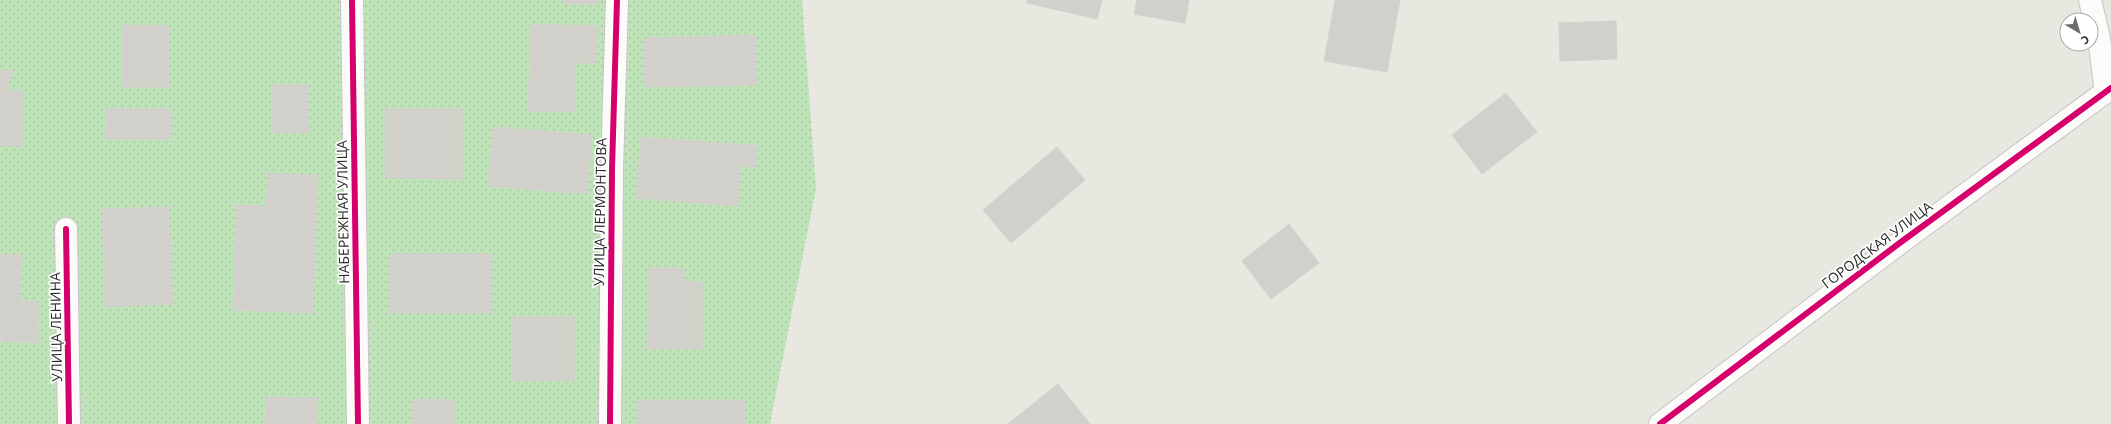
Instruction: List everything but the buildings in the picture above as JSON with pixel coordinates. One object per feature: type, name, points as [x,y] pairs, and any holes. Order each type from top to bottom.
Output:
[{"type":"street","name":"НАБЕРЕЖНАЯ УЛИЦА","points":[[352,0],[358,424]]},
{"type":"street","name":"УЛИЦА ЛЕРМОНТОВА","points":[[610,424],[612,168],[617,0]]},
{"type":"street","points":[[2090,0],[2109,90]]},
{"type":"street","name":"ГОРОДСКАЯ УЛИЦА","points":[[1660,424],[1901,242],[2109,90]]},
{"type":"street","name":"УЛИЦА ЛЕНИНА","points":[[66,229],[69,424]]},
{"type":"green space","points":[[0,0],[802,0],[816,189],[770,424],[0,424]]},
{"type":"cycle path","points":[[352,0],[358,424]]},
{"type":"cycle path","points":[[610,424],[612,169],[617,0]]},
{"type":"cycle path","points":[[1660,424],[1901,242],[2111,88]]},
{"type":"cycle path","points":[[66,229],[69,424]]}]
